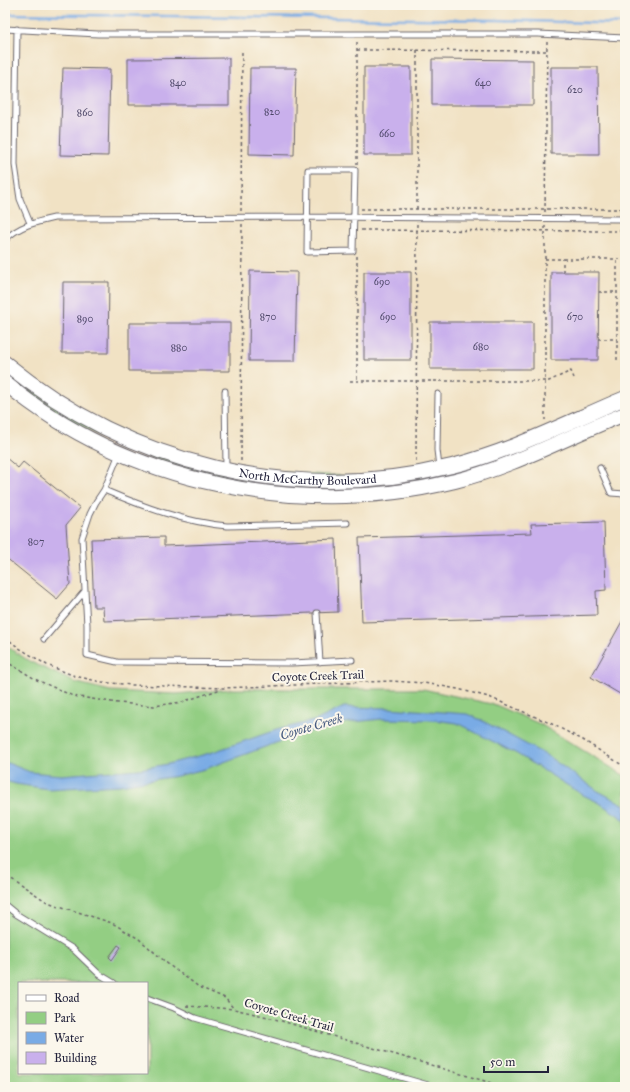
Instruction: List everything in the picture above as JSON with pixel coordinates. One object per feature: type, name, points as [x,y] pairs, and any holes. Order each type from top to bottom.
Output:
[{"type":"main road","name":"North McCarthy Boulevard","points":[[5,363],[68,408],[119,435],[173,456],[226,465],[289,480],[356,480],[388,477],[439,468],[486,455],[625,398]]},
{"type":"main road","name":"North McCarthy Boulevard","points":[[5,383],[60,422],[119,453],[168,471],[226,486],[288,495],[357,496],[423,488],[456,481],[523,459],[599,424],[625,414]]},
{"type":"lane","points":[[5,29],[98,34],[538,34],[625,38]]},
{"type":"lane","points":[[17,29],[15,165],[20,198],[30,223]]},
{"type":"lane","points":[[308,170],[355,170],[353,218],[353,251],[307,252],[308,170]]},
{"type":"lane","points":[[5,240],[10,234],[30,223],[54,218],[308,217],[625,219]]},
{"type":"lane","points":[[224,391],[226,465]]},
{"type":"lane","points":[[438,394],[437,450],[439,468]]},
{"type":"lane","points":[[119,453],[104,490],[90,514],[82,538],[87,625],[86,655],[117,662],[320,662],[352,660]]},
{"type":"lane","points":[[600,468],[611,493],[625,494]]},
{"type":"lane","points":[[104,490],[165,514],[212,525],[227,526],[347,523]]},
{"type":"lane","points":[[44,639],[84,592]]},
{"type":"lane","points":[[317,613],[320,662]]},
{"type":"lane","points":[[5,905],[16,914],[73,949],[99,974],[112,982]]},
{"type":"lane","points":[[148,998],[195,1018],[435,1087]]},
{"type":"path","points":[[545,432],[547,42]]},
{"type":"path","points":[[226,465],[241,461],[242,50]]},
{"type":"path","points":[[357,50],[547,51]]},
{"type":"path","points":[[416,461],[417,50]]},
{"type":"path","points":[[357,209],[625,210]]},
{"type":"path","points":[[357,230],[625,231]]},
{"type":"path","points":[[545,259],[625,260]]},
{"type":"path","points":[[562,272],[563,259]]},
{"type":"path","points":[[617,259],[617,360]]},
{"type":"path","points":[[598,292],[617,292]]},
{"type":"path","points":[[598,339],[617,339]]},
{"type":"path","points":[[350,381],[549,381],[570,371],[574,378]]},
{"type":"path","name":"Coyote Creek Trail","points":[[5,637],[19,648],[48,665],[75,676],[101,682],[132,685],[224,688],[391,682],[424,683],[451,688],[489,697],[520,710],[584,740],[625,767]]},
{"type":"path","points":[[5,661],[37,680],[73,696],[118,703],[154,706],[182,702],[224,688]]},
{"type":"path","name":"Coyote Creek Trail","points":[[5,874],[47,902],[112,923],[139,940],[169,965],[199,986],[225,998],[234,1009],[268,1017],[505,1087]]},
{"type":"path","points":[[174,1008],[186,1006],[234,1009]]},
{"type":"green space","points":[[5,374],[43,396],[198,467],[396,479],[558,429],[557,436],[499,460],[463,472],[416,483],[368,488],[319,490],[270,486],[222,478],[175,466],[129,449],[65,417],[26,391]]},
{"type":"green space","points":[[5,645],[29,661],[74,682],[110,691],[176,694],[231,689],[423,689],[496,705],[540,724],[625,776],[625,1087],[5,1087]]},
{"type":"water","name":"Coyote Creek","points":[[344,707],[389,708],[467,714],[546,755],[598,791],[625,805],[625,820],[598,802],[583,795],[517,754],[457,723],[435,720],[382,719],[334,724],[295,736],[205,769],[177,776],[120,785],[48,789],[5,781],[5,762],[30,772],[61,775],[139,769],[168,764],[210,753],[276,730],[317,720]]},
{"type":"building","points":[[229,58],[229,105],[128,105],[128,59]]},
{"type":"building","points":[[432,59],[533,60],[533,105],[432,105]]},
{"type":"building","points":[[364,67],[411,67],[411,155],[364,155]]},
{"type":"building","points":[[551,67],[598,67],[599,154],[551,154]]},
{"type":"building","points":[[63,68],[110,69],[108,156],[60,155]]},
{"type":"building","points":[[250,68],[296,68],[294,155],[249,154]]},
{"type":"building","points":[[250,271],[297,272],[295,361],[249,361]]},
{"type":"building","points":[[364,272],[411,272],[411,360],[364,360]]},
{"type":"building","points":[[551,272],[599,272],[598,360],[551,360]]},
{"type":"building","points":[[63,282],[109,282],[108,353],[62,353]]},
{"type":"building","points":[[430,322],[533,322],[533,369],[430,369]]},
{"type":"building","points":[[129,323],[230,323],[230,371],[129,371]]},
{"type":"building","points":[[5,457],[18,468],[23,462],[80,508],[66,525],[70,584],[57,599],[5,557]]},
{"type":"building","points":[[604,522],[606,590],[596,591],[597,615],[362,622],[359,538],[532,533],[531,524]]},
{"type":"building","points":[[164,537],[164,546],[336,539],[338,612],[104,621],[103,607],[94,607],[91,539]]},
{"type":"building","points":[[625,616],[625,697],[591,677]]},
{"type":"building","points":[[118,945],[121,947],[112,960],[109,957]]},
{"type":"waterway","points":[[5,14],[496,20],[625,24]]}]
